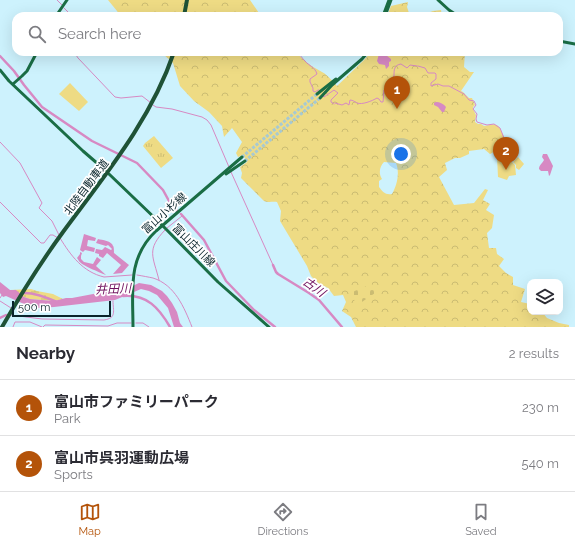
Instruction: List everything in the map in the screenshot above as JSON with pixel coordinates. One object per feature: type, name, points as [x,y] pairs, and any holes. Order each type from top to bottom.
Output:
[{"type":"highway","points":[[184,12],[186,0]]},
{"type":"highway","name":"北陸自動車道","points":[[1,327],[56,240],[121,151],[148,108],[171,56]]},
{"type":"main road","points":[[59,12],[67,0]]},
{"type":"main road","points":[[386,12],[390,0]]},
{"type":"main road","points":[[438,0],[452,12]]},
{"type":"main road","points":[[563,42],[575,44]]},
{"type":"main road","points":[[13,84],[27,71],[35,56]]},
{"type":"main road","points":[[317,94],[354,65],[363,56]]},
{"type":"main road","points":[[320,98],[364,56]]},
{"type":"main road","points":[[0,70],[83,151],[105,170]]},
{"type":"main road","name":"富山小杉線","points":[[134,327],[134,280],[142,250],[163,226],[242,157]]},
{"type":"main road","name":"富山小杉線","points":[[230,169],[245,161]]},
{"type":"main road","name":"富山庄川線","points":[[109,174],[218,282],[269,327]]},
{"type":"green space","points":[[108,0],[250,0],[258,12],[118,12]]},
{"type":"green space","points":[[408,2],[407,7],[409,12],[389,12],[391,6]]},
{"type":"green space","points":[[441,10],[441,12],[430,12]]},
{"type":"green space","points":[[165,56],[300,56],[308,64],[326,75],[337,86],[368,56],[465,56],[464,67],[470,72],[474,72],[461,91],[469,98],[472,98],[475,105],[473,109],[476,115],[475,122],[484,126],[492,124],[497,125],[504,137],[499,142],[495,151],[490,154],[484,149],[469,151],[469,154],[445,163],[447,170],[439,177],[454,205],[474,203],[485,189],[488,190],[483,200],[490,204],[486,210],[494,215],[492,228],[487,233],[489,248],[496,248],[497,254],[504,259],[499,266],[513,277],[513,285],[525,289],[521,302],[527,303],[527,315],[544,315],[547,318],[559,323],[569,325],[569,327],[356,327],[351,317],[342,311],[346,302],[343,295],[334,296],[328,288],[318,283],[311,276],[307,266],[280,221],[281,211],[277,202],[264,201],[241,178],[242,173],[240,167],[247,162],[243,155],[238,157],[236,153],[242,142],[232,128],[224,137],[222,126],[209,112],[194,101],[180,86],[173,63]],"holes":[[[384,162],[396,163],[398,175],[392,194],[386,194],[383,192],[379,187],[379,181],[382,179],[380,172],[381,166]]]},
{"type":"green space","points":[[70,83],[88,102],[79,111],[59,94]]},
{"type":"green space","points":[[154,136],[173,158],[161,168],[143,146]]},
{"type":"green space","points":[[497,157],[509,159],[515,165],[516,175],[509,176],[507,180],[498,177]]},
{"type":"green space","points":[[518,157],[524,164],[519,170],[513,162]]},
{"type":"green space","points":[[372,284],[375,293],[356,306],[352,292]]},
{"type":"green space","points":[[31,289],[53,294],[63,299],[54,301],[30,299],[10,290]]},
{"type":"shaded area","points":[[378,56],[387,56],[391,59],[389,66],[386,69],[385,65],[379,64],[377,61]]},
{"type":"shaded area","points":[[436,102],[443,104],[446,107],[444,112],[434,105]]},
{"type":"shaded area","points":[[543,154],[547,154],[553,166],[549,176],[548,171],[541,171],[539,169],[544,160],[542,157]]},
{"type":"shaded area","points":[[84,234],[96,238],[95,241],[88,240],[87,246],[95,248],[94,252],[85,250],[83,252],[80,250]]},
{"type":"shaded area","points":[[98,239],[111,243],[114,247],[114,253],[129,265],[122,273],[113,274],[121,265],[107,253],[103,258],[99,256],[99,254],[95,253],[96,249],[102,250],[105,247],[111,250],[112,249],[108,245],[106,246],[96,243]]},
{"type":"shaded area","points":[[80,252],[82,253],[81,259],[84,262],[93,264],[97,257],[101,260],[96,266],[106,275],[80,263],[77,258]]},
{"type":"shaded area","points":[[0,282],[10,290],[16,290],[24,297],[54,301],[126,289],[139,283],[151,285],[162,291],[167,296],[177,312],[180,323],[183,327],[174,327],[168,308],[157,295],[141,289],[115,300],[38,308],[6,296],[3,297],[0,293]]},
{"type":"waterway","points":[[57,0],[62,5]]},
{"type":"waterway","points":[[64,8],[68,12]]},
{"type":"waterway","points":[[0,56],[14,71],[42,107],[92,141],[137,163],[163,190],[177,211]]},
{"type":"waterway","points":[[77,56],[115,97],[121,98],[142,96],[151,103]]},
{"type":"waterway","points":[[301,56],[316,72],[317,74],[310,79],[310,82],[313,91],[315,92],[319,90]]},
{"type":"waterway","points":[[335,103],[342,105],[346,103],[349,105],[350,100],[357,103],[362,103],[377,98],[383,102],[384,90],[394,76],[394,70],[396,67],[401,64],[407,68],[410,65],[417,66]]},
{"type":"waterway","points":[[418,66],[425,68],[428,73],[436,74],[436,79],[431,83],[431,86],[438,84],[449,86],[464,94],[469,100],[474,101],[476,105],[473,109],[477,114],[477,122],[487,125],[494,124],[500,128],[504,138],[499,143],[499,146]]},
{"type":"waterway","points":[[323,96],[324,97],[334,90],[338,93],[331,100],[334,104]]},
{"type":"waterway","points":[[153,105],[156,107],[172,109],[202,117],[207,120],[211,125],[229,167]]},
{"type":"waterway","points":[[0,142],[20,163],[42,203],[39,208],[52,221],[59,235]]},
{"type":"waterway","points":[[231,172],[273,265]]},
{"type":"waterway","points":[[0,202],[41,243],[44,243],[50,235],[58,238]]},
{"type":"waterway","points":[[181,214],[204,240],[226,281],[254,310],[275,327]]},
{"type":"waterway","points":[[167,228],[182,216]]},
{"type":"waterway","points":[[159,280],[153,259],[153,248],[165,230]]},
{"type":"waterway","points":[[60,238],[73,257],[84,267],[97,275],[104,277],[132,275]]},
{"type":"waterway","name":"古川","points":[[273,265],[278,274],[319,300],[342,327]]},
{"type":"waterway","points":[[137,275],[161,281],[173,291],[186,312],[192,327]]},
{"type":"waterway","name":"井田川","points":[[22,293],[35,294],[57,302]]},
{"type":"waterway","name":"井田川","points":[[123,296],[139,297],[146,300],[157,308],[170,327]]},
{"type":"waterway","points":[[0,301],[11,308]]},
{"type":"waterway","points":[[11,315],[42,319],[104,320],[113,316],[113,301]]},
{"type":"waterway","points":[[0,318],[6,315]]},
{"type":"waterway","points":[[13,327],[15,322],[30,322],[42,327]]},
{"type":"waterway","points":[[43,327],[45,325],[108,326],[117,323],[131,323]]},
{"type":"waterway","points":[[136,323],[143,323],[149,327]]},
{"type":"tunnel","points":[[242,157],[317,94]]},
{"type":"tunnel","points":[[245,161],[320,98]]},
{"type":"place","name":"富山市ファミリーパーク","points":[[397,109]]},
{"type":"place","name":"富山市呉羽運動広場","points":[[506,170]]}]
